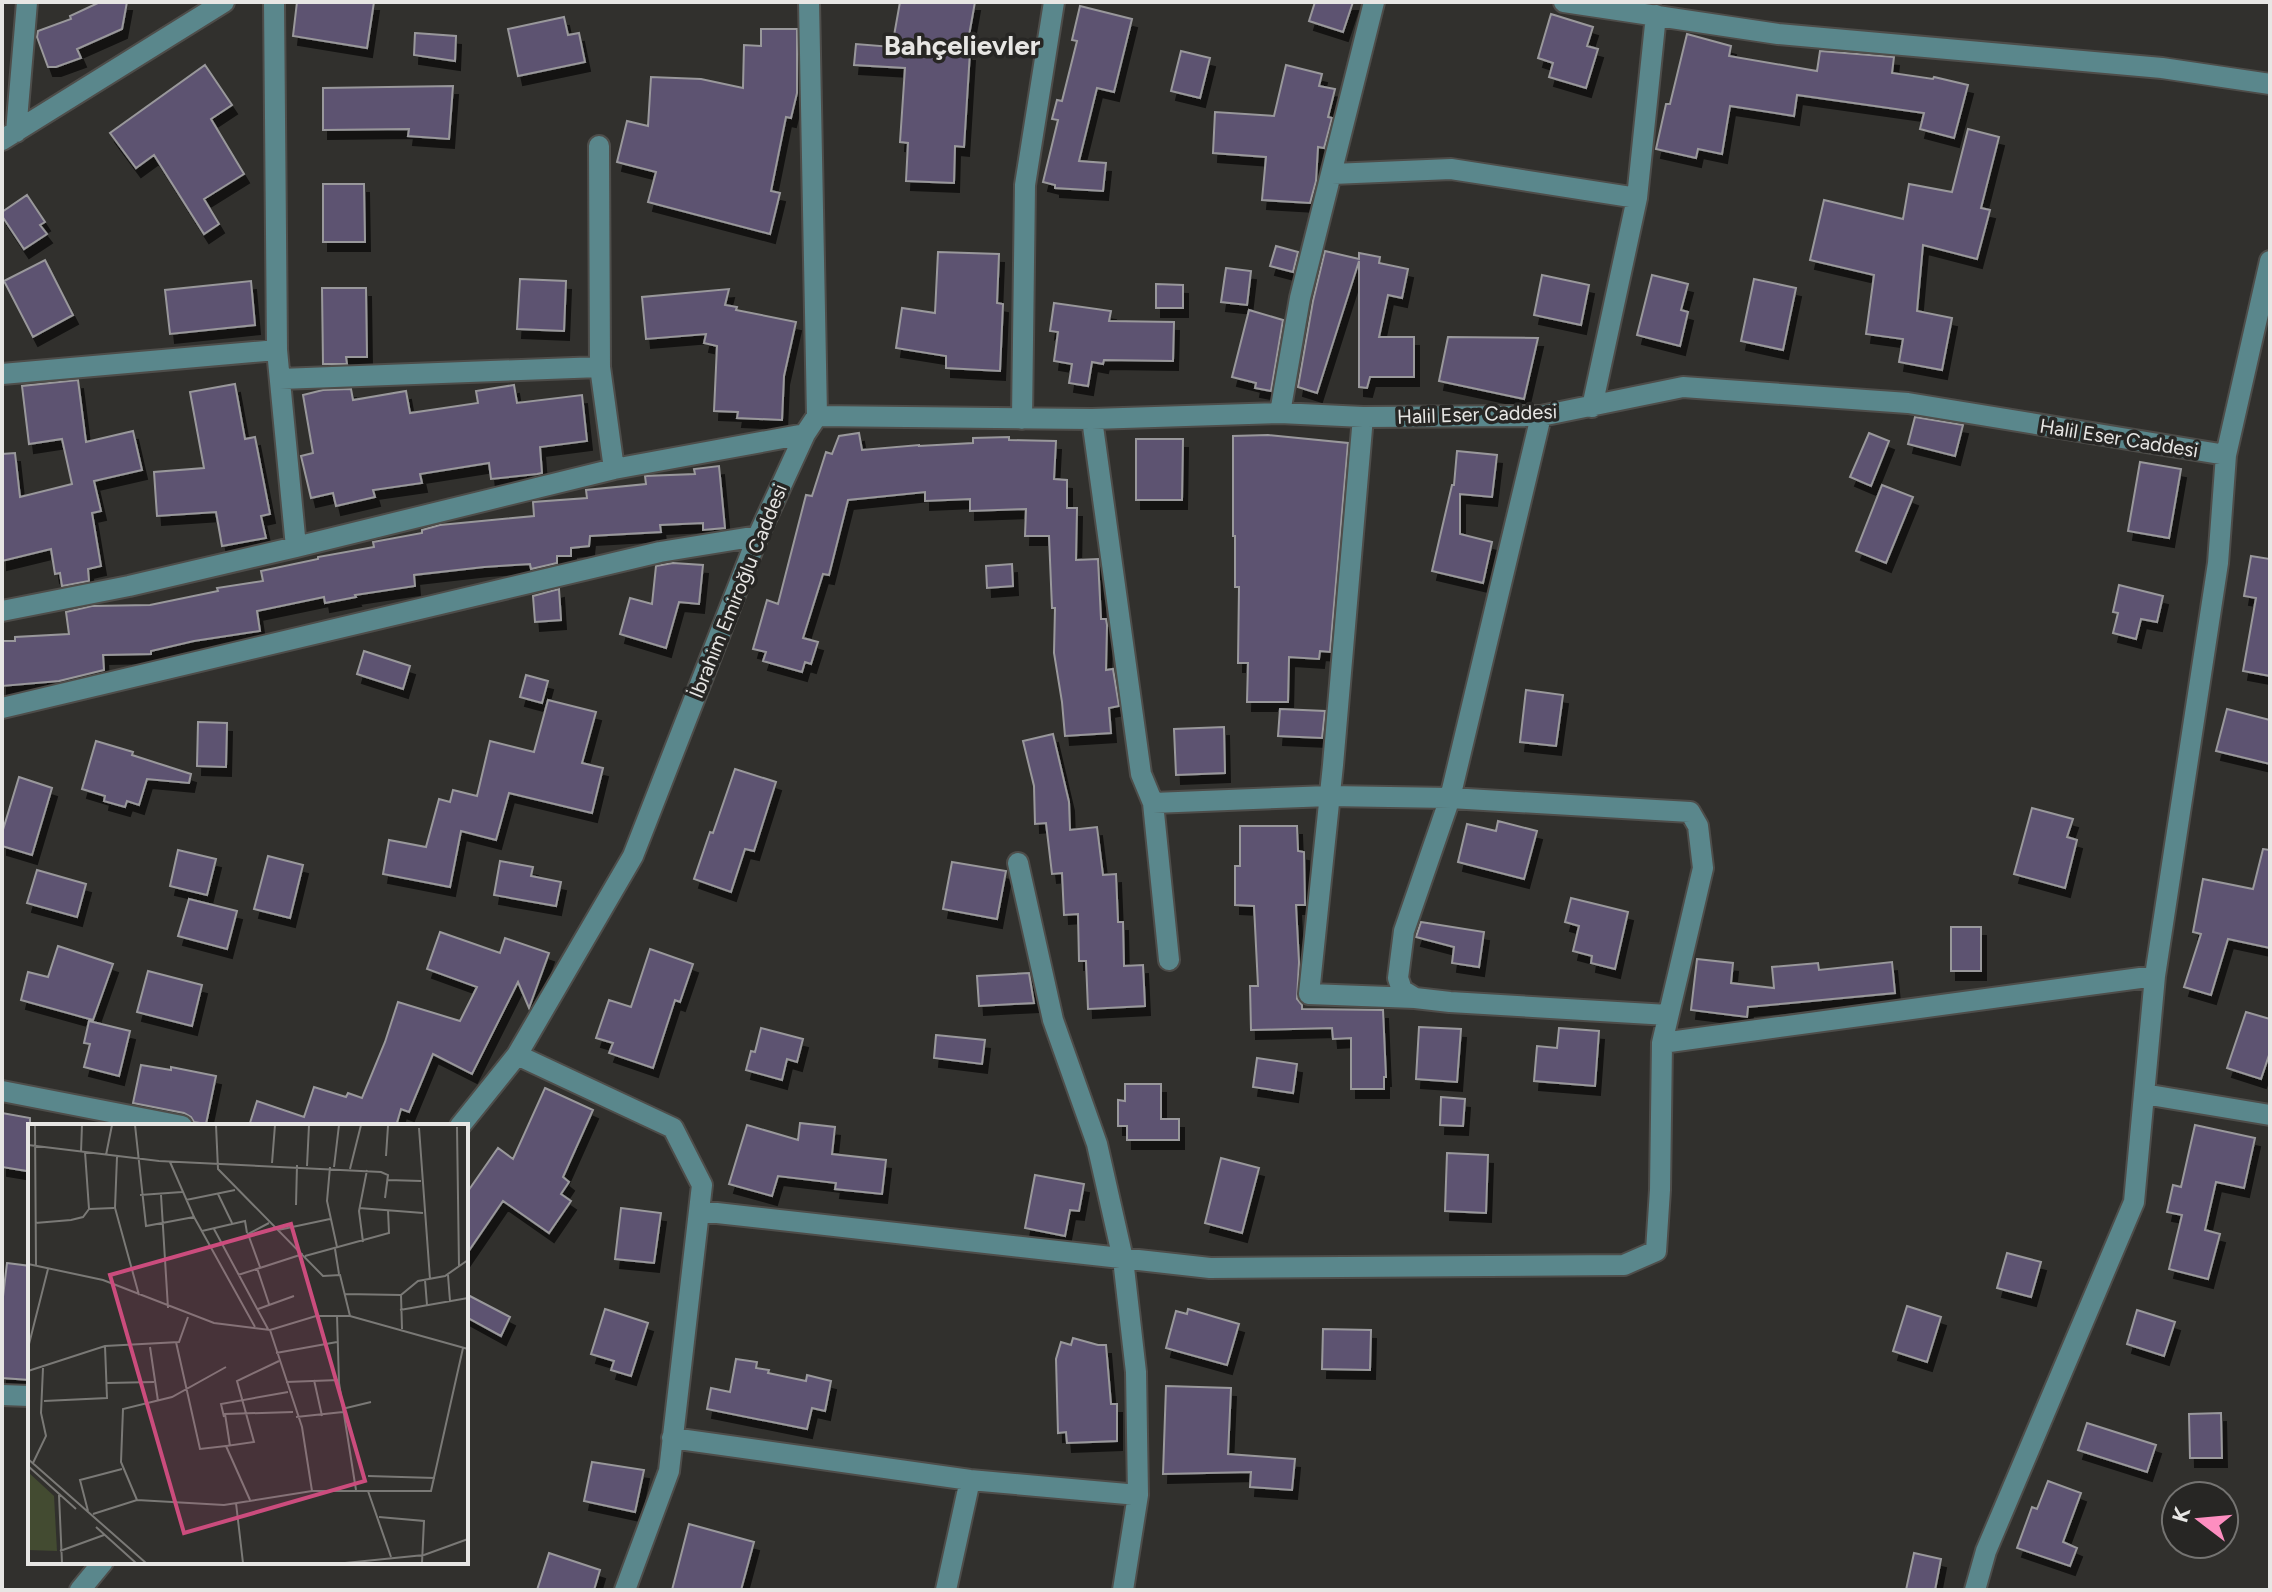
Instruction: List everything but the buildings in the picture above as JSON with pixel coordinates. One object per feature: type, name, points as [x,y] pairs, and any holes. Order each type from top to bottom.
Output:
[{"type":"street","points":[[9,136],[27,2]]},
{"type":"street","points":[[9,136],[224,2]]},
{"type":"street","points":[[274,2],[277,350],[296,547]]},
{"type":"street","points":[[809,2],[817,416]]},
{"type":"street","points":[[1022,419],[1025,185],[1054,2]]},
{"type":"street","points":[[1280,413],[1300,298],[1374,2]]},
{"type":"street","points":[[1564,2],[1630,7],[1656,15],[1778,34],[2162,68],[2270,84]]},
{"type":"street","points":[[1592,407],[1637,198],[1656,15]]},
{"type":"street","points":[[599,146],[600,367],[614,469]]},
{"type":"street","points":[[1332,174],[1451,169],[1637,198]]},
{"type":"street","points":[[1975,1590],[1986,1551],[2134,1202],[2155,976],[2218,563],[2226,455],[2270,261]]},
{"type":"street","points":[[2,374],[277,350]]},
{"type":"street","points":[[280,379],[600,367]]},
{"type":"street","name":"Halil Eser Caddesi","points":[[817,416],[1022,419],[1280,413],[1363,417],[1541,416],[1683,387],[1893,402],[2226,455]]},
{"type":"street","name":"İbrahim Emiroğlu Caddesi","points":[[462,1124],[517,1055],[633,856],[758,536],[805,434],[817,416]]},
{"type":"street","points":[[1415,998],[1402,990],[1398,978],[1404,931],[1450,798],[1541,416]]},
{"type":"street","points":[[1363,417],[1309,994],[1668,1015]]},
{"type":"street","points":[[1092,419],[1141,774],[1153,803],[1169,960]]},
{"type":"street","points":[[2,611],[129,586],[614,469],[805,434]]},
{"type":"street","points":[[2,708],[660,552],[758,536]]},
{"type":"street","points":[[699,1211],[1210,1268],[1624,1265],[1656,1251],[1662,1043],[1703,868],[1698,826],[1690,812],[1450,798],[1329,796],[1153,803]]},
{"type":"street","points":[[1018,863],[1053,1020],[1097,1144],[1123,1259],[1136,1372],[1138,1495],[1123,1590]]},
{"type":"street","points":[[1662,1043],[2155,976]]},
{"type":"street","points":[[517,1055],[673,1128],[702,1185],[669,1471],[625,1590]]},
{"type":"street","points":[[2,1091],[172,1124]]},
{"type":"street","points":[[2144,1094],[2270,1115]]},
{"type":"street","points":[[2,1395],[28,1396]]},
{"type":"street","points":[[672,1438],[970,1480],[1138,1495]]},
{"type":"street","points":[[946,1590],[970,1480]]},
{"type":"street","points":[[80,1590],[101,1564]]},
{"type":"district","name":"Bahçelievler","points":[[962,45]]}]
